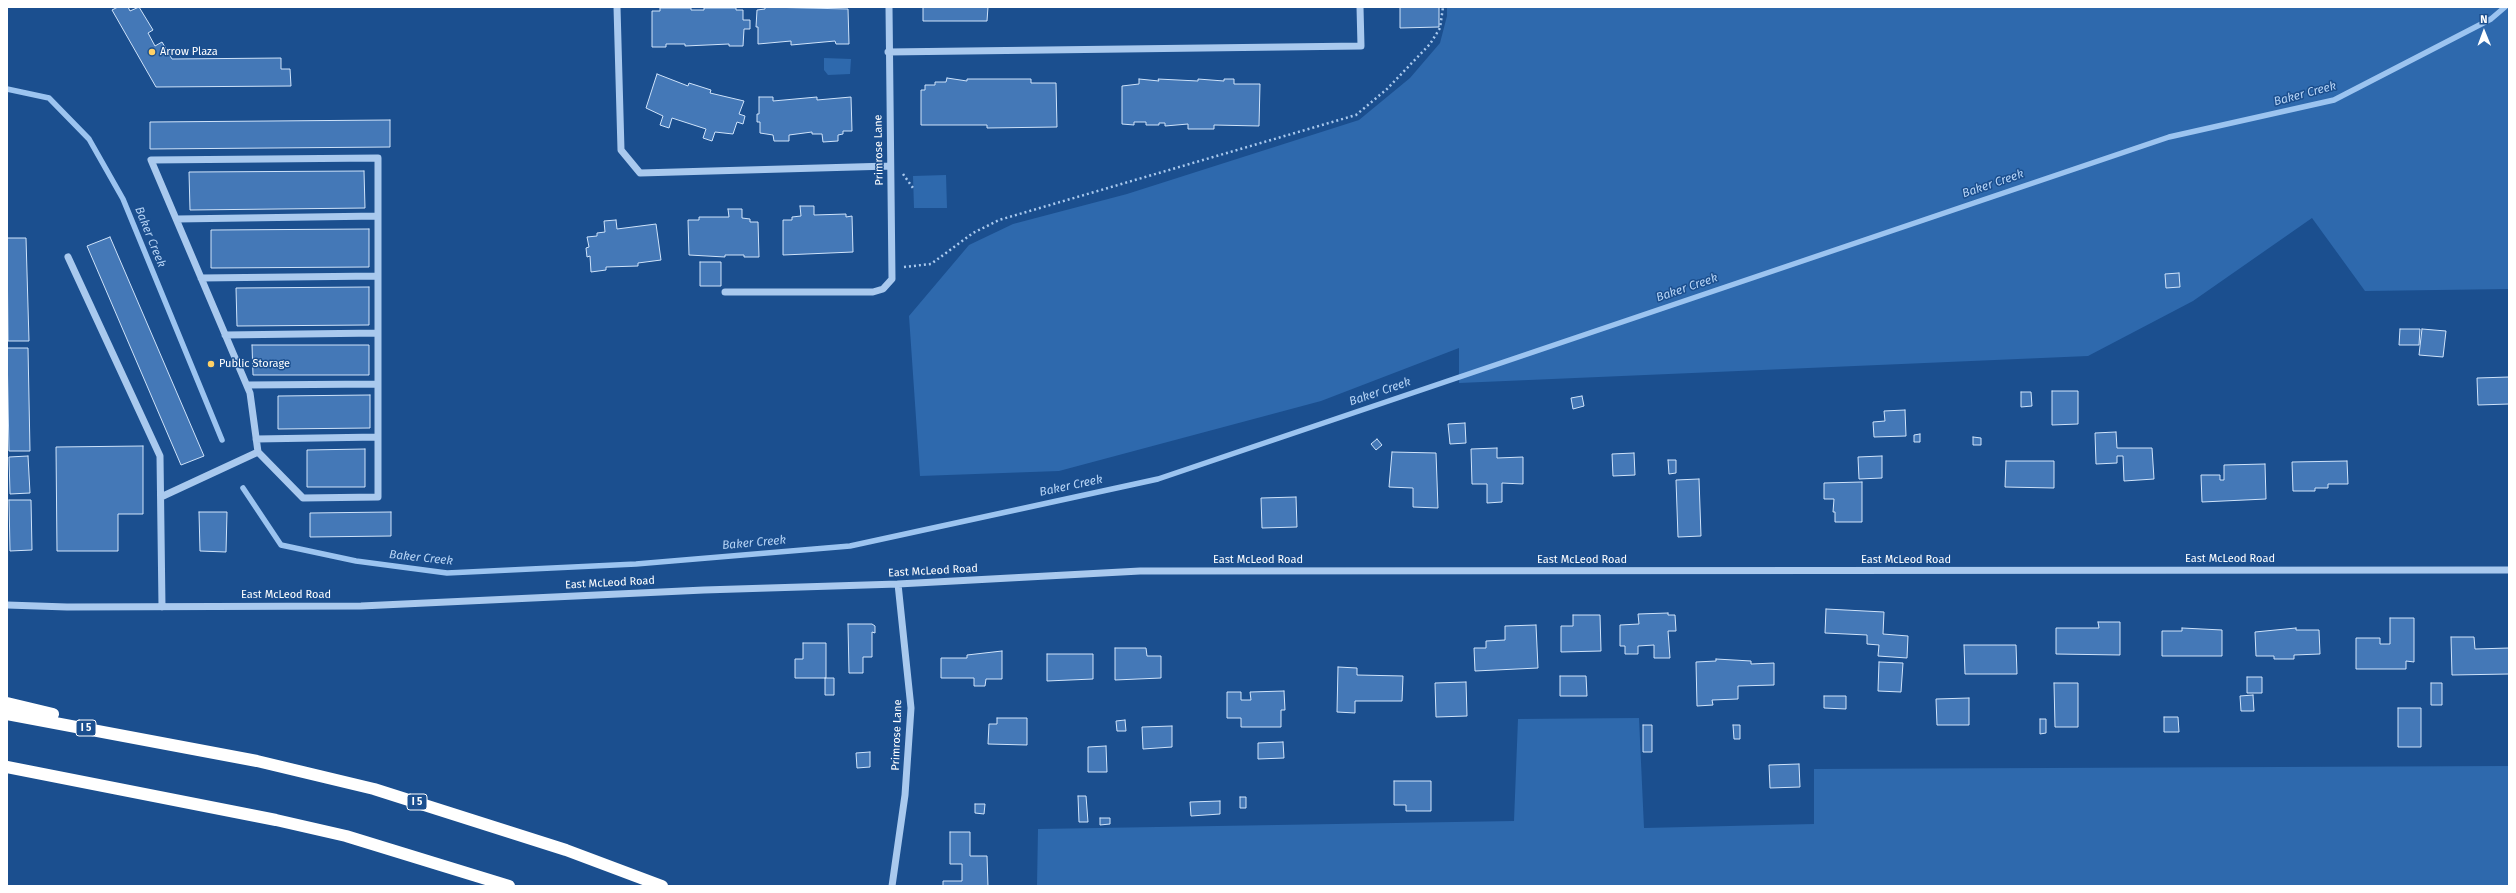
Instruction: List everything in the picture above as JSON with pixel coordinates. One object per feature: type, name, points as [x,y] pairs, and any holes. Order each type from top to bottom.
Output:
[{"type":"highway","points":[[7,703],[164,742]]},
{"type":"highway","name":"I 5","points":[[7,714],[164,742],[271,764],[382,791],[544,842],[662,886]]},
{"type":"highway","points":[[7,767],[156,796],[346,836],[509,886]]},
{"type":"highway","points":[[7,774],[156,796]]},
{"type":"street","points":[[617,7],[621,150],[640,173],[890,166]]},
{"type":"street","name":"Primrose Lane","points":[[725,292],[873,292],[883,289],[892,279],[888,52],[889,7]]},
{"type":"street","points":[[888,52],[1360,46],[1360,7]]},
{"type":"street","points":[[378,158],[378,497],[303,498],[258,452],[250,393],[177,219],[151,160],[378,158]]},
{"type":"street","points":[[177,219],[378,216]]},
{"type":"street","points":[[68,257],[160,456],[162,607]]},
{"type":"street","points":[[201,278],[378,276]]},
{"type":"street","points":[[225,335],[378,333]]},
{"type":"street","points":[[247,386],[378,384]]},
{"type":"street","points":[[256,439],[378,436]]},
{"type":"street","points":[[161,497],[258,452]]},
{"type":"street","name":"East McLeod Road","points":[[7,605],[162,607],[361,606],[704,590],[898,584],[1140,571],[2509,570]]},
{"type":"street","name":"Primrose Lane","points":[[892,886],[905,795],[911,708],[898,584]]},
{"type":"path","points":[[892,267],[931,264],[973,233],[999,220],[1356,115],[1386,89],[1430,44],[1440,28],[1443,7]]},
{"type":"shaded area","points":[[1447,7],[2509,7],[2509,289],[2365,291],[2312,218],[2193,301],[2088,356],[1459,383],[1459,348],[1321,401],[1059,471],[920,476],[909,316],[969,245],[1013,224],[1127,194],[1359,120],[1410,78],[1440,43],[1447,16]]},
{"type":"shaded area","points":[[824,58],[851,59],[850,74],[828,75],[824,70]]},
{"type":"shaded area","points":[[946,175],[947,208],[914,208],[913,176]]},
{"type":"shaded area","points":[[1639,718],[1644,828],[1814,824],[1814,769],[2509,766],[2509,886],[1037,886],[1038,829],[1514,821],[1518,719]]},
{"type":"building","name":"Arrow Plaza","points":[[118,7],[128,7],[130,11],[139,7],[153,30],[148,33],[155,46],[162,42],[172,59],[281,58],[281,69],[290,69],[291,86],[156,87],[112,10]]},
{"type":"building","points":[[765,7],[848,9],[849,44],[836,44],[835,41],[791,45],[791,41],[758,44],[758,27],[756,27],[757,10],[765,9]]},
{"type":"building","points":[[923,7],[988,7],[987,21],[923,21]]},
{"type":"building","points":[[1400,7],[1439,7],[1439,27],[1400,28]]},
{"type":"building","points":[[660,8],[691,8],[691,10],[704,10],[704,8],[736,8],[736,10],[743,10],[743,20],[750,20],[750,29],[744,29],[743,46],[729,46],[729,44],[685,46],[685,44],[666,44],[666,47],[652,47],[652,11],[660,11]]},
{"type":"building","points":[[657,74],[688,86],[689,83],[711,90],[710,93],[744,101],[739,114],[745,116],[743,124],[737,122],[733,134],[715,132],[712,141],[703,138],[706,129],[672,118],[669,128],[660,125],[663,116],[646,108]]},
{"type":"building","points":[[947,78],[967,81],[967,79],[1031,79],[1031,83],[1056,83],[1057,127],[987,128],[987,125],[921,125],[921,90],[925,90],[925,85],[935,85],[935,82],[946,82]]},
{"type":"building","points":[[1139,79],[1159,81],[1158,79],[1198,81],[1198,79],[1224,81],[1224,79],[1234,79],[1234,84],[1260,84],[1259,126],[1214,125],[1214,129],[1188,129],[1188,124],[1165,126],[1165,123],[1159,123],[1159,125],[1146,125],[1146,122],[1134,122],[1134,125],[1122,124],[1122,86],[1139,84]]},
{"type":"building","points":[[759,97],[773,97],[773,101],[817,97],[817,100],[851,97],[852,131],[843,131],[843,134],[838,135],[838,141],[823,142],[822,134],[812,134],[812,132],[789,135],[789,141],[774,141],[773,135],[760,133],[760,122],[757,122],[757,114],[759,114]]},
{"type":"building","points":[[390,120],[390,147],[150,149],[150,122]]},
{"type":"building","points":[[364,171],[365,208],[190,210],[189,172]]},
{"type":"building","points":[[800,206],[814,206],[814,215],[846,214],[846,217],[852,216],[853,252],[783,255],[783,220],[792,220],[792,217],[801,216]]},
{"type":"building","points":[[728,209],[742,209],[742,218],[750,219],[750,222],[758,222],[759,257],[744,257],[744,255],[725,255],[725,257],[689,255],[688,220],[699,220],[699,217],[729,217]]},
{"type":"building","points":[[616,220],[617,229],[656,224],[661,260],[638,263],[638,266],[606,267],[606,270],[591,272],[590,256],[587,257],[586,248],[589,247],[587,237],[597,236],[597,233],[605,232],[604,221]]},
{"type":"building","points":[[369,229],[369,267],[211,268],[211,230]]},
{"type":"building","points":[[110,237],[204,456],[181,465],[87,246]]},
{"type":"building","points":[[7,238],[26,238],[29,341],[8,341]]},
{"type":"building","points":[[700,262],[721,262],[721,286],[700,286]]},
{"type":"building","points":[[2179,273],[2180,287],[2166,288],[2165,274]]},
{"type":"building","points":[[369,287],[369,325],[237,326],[236,288]]},
{"type":"building","points":[[2400,329],[2420,329],[2419,345],[2399,345]]},
{"type":"building","points":[[2422,329],[2446,331],[2443,357],[2419,355]]},
{"type":"building","points":[[252,345],[369,345],[369,375],[253,375]]},
{"type":"building","points":[[7,348],[28,348],[30,451],[9,451]]},
{"type":"building","points":[[2509,377],[2509,404],[2478,405],[2477,378]]},
{"type":"building","points":[[2052,391],[2078,391],[2078,424],[2052,425]]},
{"type":"building","points":[[2021,392],[2031,392],[2032,406],[2021,407]]},
{"type":"building","points":[[370,395],[370,428],[278,429],[278,396]]},
{"type":"building","points":[[1582,396],[1584,406],[1573,409],[1571,398]]},
{"type":"building","points":[[1905,410],[1906,436],[1874,437],[1873,422],[1885,421],[1884,411]]},
{"type":"building","points":[[1465,423],[1466,443],[1450,444],[1448,424]]},
{"type":"building","points":[[2116,432],[2117,448],[2152,448],[2154,479],[2124,481],[2123,456],[2117,456],[2117,463],[2096,464],[2095,433]]},
{"type":"building","points":[[1920,434],[1920,442],[1914,442],[1914,435]]},
{"type":"building","points":[[1973,437],[1981,438],[1981,445],[1973,445]]},
{"type":"building","points":[[1377,439],[1382,445],[1376,450],[1371,444]]},
{"type":"building","points":[[143,446],[143,514],[118,514],[118,551],[57,551],[56,447]]},
{"type":"building","points":[[1497,448],[1497,458],[1523,457],[1523,484],[1502,483],[1502,502],[1487,503],[1487,484],[1472,484],[1471,449]]},
{"type":"building","points":[[365,449],[365,487],[307,487],[307,450]]},
{"type":"building","points":[[1392,452],[1436,453],[1438,508],[1413,507],[1413,488],[1389,487]]},
{"type":"building","points":[[1634,453],[1635,475],[1613,476],[1612,454]]},
{"type":"building","points":[[28,456],[30,493],[10,494],[9,457]]},
{"type":"building","points":[[1882,456],[1882,478],[1859,479],[1858,457]]},
{"type":"building","points":[[1668,460],[1676,460],[1676,473],[1669,474]]},
{"type":"building","points":[[2006,461],[2054,461],[2054,488],[2005,487]]},
{"type":"building","points":[[2347,461],[2348,484],[2328,484],[2328,488],[2315,488],[2315,491],[2293,491],[2292,462]]},
{"type":"building","points":[[2265,464],[2266,499],[2202,502],[2201,475],[2220,475],[2220,480],[2224,480],[2224,465]]},
{"type":"building","points":[[1699,479],[1701,536],[1678,537],[1676,480]]},
{"type":"building","points":[[1862,482],[1862,522],[1835,522],[1835,512],[1833,512],[1834,499],[1824,499],[1824,483]]},
{"type":"building","points":[[1296,497],[1297,527],[1262,528],[1261,498]]},
{"type":"building","points":[[9,500],[31,500],[32,550],[10,551]]},
{"type":"building","points":[[199,512],[227,512],[226,552],[200,551]]},
{"type":"building","points":[[391,512],[391,536],[310,537],[310,513]]},
{"type":"building","points":[[1826,609],[1884,612],[1883,634],[1908,636],[1907,658],[1878,656],[1879,645],[1867,644],[1867,635],[1825,633]]},
{"type":"building","points":[[1668,613],[1668,615],[1675,615],[1676,631],[1668,631],[1670,658],[1654,658],[1654,645],[1638,646],[1638,654],[1625,654],[1625,646],[1620,646],[1620,625],[1639,624],[1638,614]]},
{"type":"building","points":[[1573,615],[1600,615],[1601,651],[1561,652],[1561,626],[1573,626]]},
{"type":"building","points":[[2390,618],[2414,618],[2414,662],[2406,661],[2406,669],[2356,669],[2356,638],[2380,638],[2380,644],[2390,644]]},
{"type":"building","points":[[2098,622],[2120,622],[2120,655],[2056,654],[2056,628],[2099,628]]},
{"type":"building","points":[[848,624],[872,624],[875,626],[875,633],[872,632],[872,657],[863,657],[863,673],[849,673]]},
{"type":"building","points":[[1536,625],[1538,668],[1475,671],[1474,648],[1486,648],[1486,641],[1505,640],[1505,626]]},
{"type":"building","points":[[2182,628],[2222,630],[2222,656],[2162,656],[2162,631],[2182,631]]},
{"type":"building","points":[[2296,628],[2296,630],[2319,630],[2320,654],[2294,655],[2294,659],[2274,659],[2274,656],[2256,656],[2255,632]]},
{"type":"building","points":[[2451,637],[2474,637],[2475,649],[2509,648],[2509,674],[2452,675]]},
{"type":"building","points":[[803,643],[826,643],[826,678],[795,678],[795,659],[803,659]]},
{"type":"building","points":[[1964,645],[2016,645],[2017,674],[1965,674]]},
{"type":"building","points":[[1115,648],[1146,648],[1147,656],[1161,656],[1161,678],[1115,680]]},
{"type":"building","points":[[1002,651],[1002,679],[986,679],[985,686],[974,686],[974,678],[941,678],[941,658],[967,658],[967,655]]},
{"type":"building","points":[[1047,654],[1093,654],[1093,679],[1047,681]]},
{"type":"building","points":[[1716,659],[1751,661],[1751,664],[1774,663],[1774,685],[1738,686],[1738,699],[1712,700],[1713,705],[1697,706],[1696,662],[1716,661]]},
{"type":"building","points":[[1879,662],[1903,663],[1901,692],[1878,691]]},
{"type":"building","points":[[1338,667],[1357,668],[1357,675],[1403,676],[1402,701],[1355,701],[1355,713],[1337,712]]},
{"type":"building","points":[[1560,676],[1586,676],[1587,696],[1560,696]]},
{"type":"building","points":[[2247,677],[2262,677],[2262,693],[2247,693]]},
{"type":"building","points":[[825,678],[834,678],[834,695],[825,695]]},
{"type":"building","points":[[1466,682],[1467,716],[1436,717],[1435,683]]},
{"type":"building","points":[[2054,683],[2078,683],[2078,727],[2055,727]]},
{"type":"building","points":[[2431,683],[2442,683],[2442,705],[2431,705]]},
{"type":"building","points":[[1284,691],[1285,710],[1281,710],[1281,727],[1241,727],[1241,718],[1227,718],[1227,692],[1241,692],[1241,700],[1251,700],[1250,692]]},
{"type":"building","points":[[2253,695],[2254,711],[2241,711],[2240,696]]},
{"type":"building","points":[[1824,696],[1846,696],[1846,709],[1824,708]]},
{"type":"building","points":[[1969,698],[1969,725],[1937,725],[1936,699]]},
{"type":"building","points":[[2398,708],[2421,708],[2421,747],[2398,747]]},
{"type":"building","points":[[2164,717],[2178,717],[2179,732],[2164,732]]},
{"type":"building","points":[[997,718],[1027,718],[1027,745],[988,744],[989,724],[997,724]]},
{"type":"building","points":[[2040,719],[2046,719],[2046,733],[2040,734]]},
{"type":"building","points":[[1125,720],[1126,731],[1117,731],[1116,721]]},
{"type":"building","points":[[1643,725],[1652,725],[1652,752],[1643,752]]},
{"type":"building","points":[[1733,725],[1740,725],[1740,739],[1734,739]]},
{"type":"building","points":[[1172,726],[1172,747],[1143,749],[1142,727]]},
{"type":"building","points":[[1283,742],[1284,758],[1258,759],[1258,743]]},
{"type":"building","points":[[1106,746],[1107,772],[1088,772],[1088,747]]},
{"type":"building","points":[[870,752],[870,767],[857,768],[856,753]]},
{"type":"building","points":[[1799,764],[1800,787],[1770,788],[1769,765]]},
{"type":"building","points":[[1394,781],[1431,781],[1431,811],[1406,811],[1406,805],[1394,805]]},
{"type":"building","points":[[1078,796],[1086,796],[1088,822],[1079,822]]},
{"type":"building","points":[[1240,797],[1246,797],[1246,808],[1240,808]]},
{"type":"building","points":[[1220,801],[1220,814],[1191,816],[1190,802]]},
{"type":"building","points":[[975,804],[985,804],[984,814],[975,813]]},
{"type":"building","points":[[1100,818],[1110,818],[1110,824],[1100,825]]},
{"type":"building","points":[[950,832],[970,832],[970,856],[987,856],[988,886],[943,886],[943,881],[962,881],[962,864],[950,864]]},
{"type":"waterway","name":"Baker Creek","points":[[243,488],[281,545],[356,561],[447,573],[636,564],[850,546],[1158,479],[2169,137],[2334,100],[2491,19],[2505,7]]},
{"type":"waterway","name":"Baker Creek","points":[[7,89],[49,98],[89,139],[123,199],[222,440]]},
{"type":"place","name":"Arrow Plaza","points":[[152,52]]},
{"type":"place","name":"Public Storage","points":[[211,364]]}]
